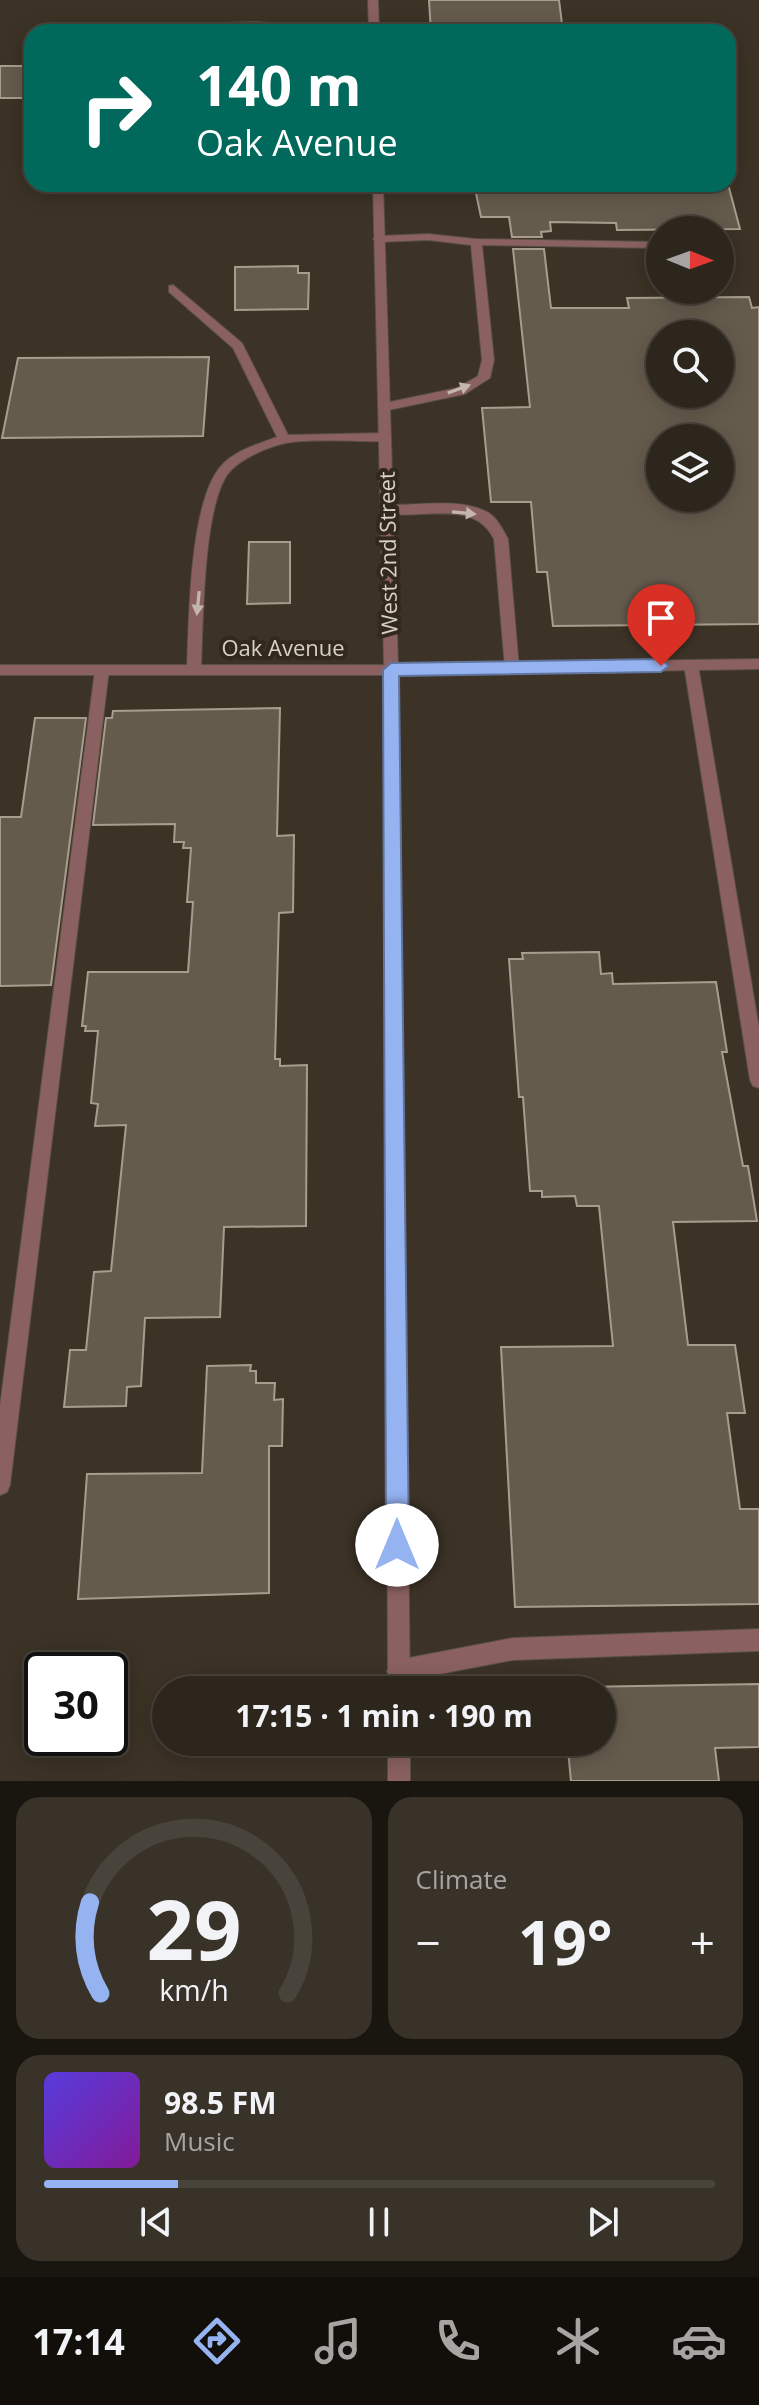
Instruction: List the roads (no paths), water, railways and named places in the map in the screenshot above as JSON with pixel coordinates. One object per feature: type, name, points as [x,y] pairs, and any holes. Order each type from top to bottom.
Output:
[{"type":"street","points":[[373,0],[374,24]]},
{"type":"street","name":"West 2nd Street","points":[[378,192],[391,670],[398,1676]]},
{"type":"street","points":[[379,239],[428,237],[476,242],[646,245]]},
{"type":"street","points":[[384,407],[461,391],[484,378],[488,360],[476,242]]},
{"type":"street","points":[[173,289],[238,346],[284,439]]},
{"type":"street","points":[[194,670],[205,537],[215,480],[226,467],[284,439],[385,437]]},
{"type":"street","points":[[387,510],[466,512],[481,515],[493,524],[501,539],[512,668]]},
{"type":"street","name":"Oak Avenue","points":[[0,670],[391,670],[759,664]]},
{"type":"street","points":[[691,665],[759,1080]]},
{"type":"street","points":[[0,1485],[102,670]]},
{"type":"street","points":[[413,1676],[513,1649],[759,1640]]},
{"type":"street","points":[[399,1756],[399,1781]]}]
